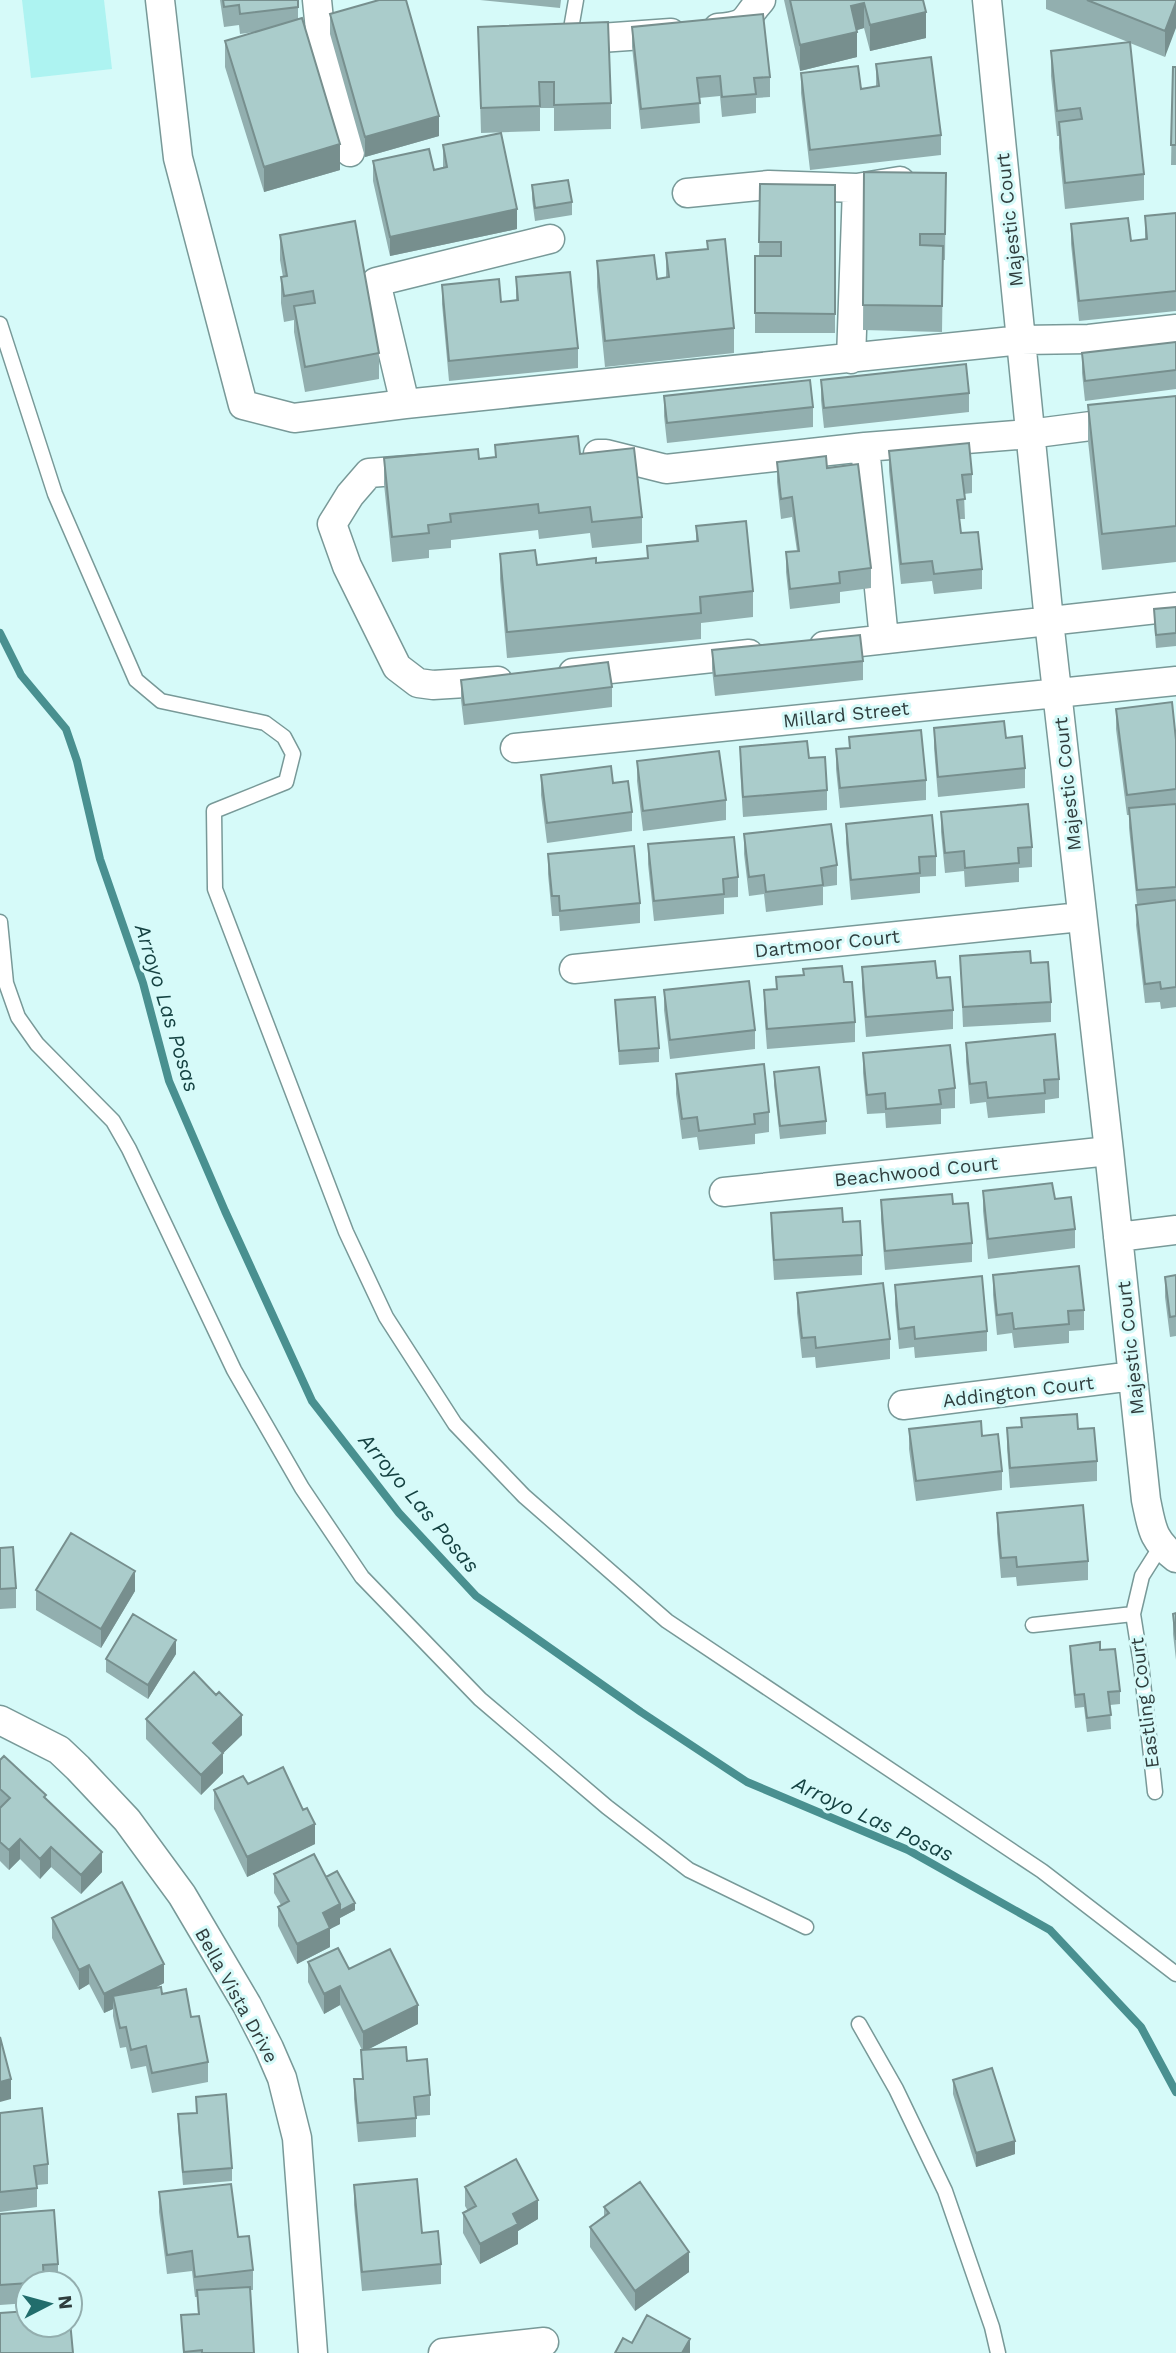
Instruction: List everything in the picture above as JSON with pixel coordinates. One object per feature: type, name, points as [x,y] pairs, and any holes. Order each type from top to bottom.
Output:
[{"type":"street","points":[[160,0],[178,158],[243,405],[293,418],[1021,340],[1089,339],[1176,329]]},
{"type":"street","points":[[317,0],[322,50],[350,152]]},
{"type":"street","points":[[557,40],[600,40],[740,26],[761,0]]},
{"type":"street","name":"Majestic Court","points":[[987,0],[1049,621],[1146,1500],[1153,1535],[1168,1552]]},
{"type":"street","points":[[687,193],[769,185],[857,188],[920,177]]},
{"type":"street","points":[[851,359],[857,188]]},
{"type":"street","points":[[405,404],[376,282],[551,239]]},
{"type":"street","points":[[578,456],[606,454],[666,469],[864,447],[1030,434],[1176,415]]},
{"type":"street","points":[[864,447],[884,639]]},
{"type":"street","points":[[453,466],[369,473],[350,495],[332,524],[347,566],[397,667],[418,683],[468,685],[1176,607]]},
{"type":"street","name":"Millard Street","points":[[515,748],[1176,681]]},
{"type":"street","name":"Dartmoor Court","points":[[574,969],[1081,917]]},
{"type":"street","name":"Beachwood Court","points":[[723,1192],[1109,1151]]},
{"type":"street","points":[[1118,1237],[1176,1230]]},
{"type":"street","name":"Addington Court","points":[[903,1405],[1133,1376]]},
{"type":"street","name":"Bella Vista Drive","points":[[0,1720],[59,1750],[127,1820],[182,1895],[247,2005],[269,2048],[282,2078],[296,2138],[313,2353]]},
{"type":"street","points":[[443,2353],[544,2342]]},
{"type":"lane","points":[[557,40],[576,0]]},
{"type":"lane","points":[[0,324],[55,494],[136,680],[160,701],[265,723],[284,737],[293,754],[286,782],[214,811],[215,889],[346,1232],[386,1317],[455,1424],[524,1496],[667,1621],[1042,1871],[1176,1974]]},
{"type":"lane","points":[[0,922],[6,983],[18,1017],[37,1044],[113,1121],[129,1149],[234,1370],[302,1488],[362,1577],[480,1699],[607,1807],[689,1870],[806,1927]]},
{"type":"lane","points":[[1033,1625],[1133,1614],[1142,1576],[1168,1552]]},
{"type":"lane","name":"Eastling Court","points":[[1133,1614],[1142,1668],[1155,1792]]},
{"type":"lane","points":[[859,2024],[896,2089],[945,2191],[992,2327],[998,2353]]},
{"type":"shaded area","points":[[22,0],[104,0],[112,69],[31,78]]},
{"type":"building","points":[[223,0],[298,0],[298,7],[240,14],[239,5],[224,7]]},
{"type":"building","points":[[379,0],[406,0],[439,116],[365,137],[330,14]]},
{"type":"building","points":[[790,0],[923,0],[926,12],[870,25],[864,3],[851,6],[857,32],[800,45]]},
{"type":"building","points":[[1087,0],[1176,0],[1176,2],[1165,31]]},
{"type":"building","points":[[763,14],[770,77],[754,78],[756,94],[722,97],[720,76],[697,78],[700,103],[641,109],[632,27]]},
{"type":"building","points":[[302,18],[340,144],[264,167],[225,41]]},
{"type":"building","points":[[608,22],[611,103],[554,105],[554,82],[539,82],[540,106],[481,108],[478,27]]},
{"type":"building","points":[[1130,42],[1144,174],[1065,183],[1059,122],[1082,119],[1080,108],[1057,111],[1051,51]]},
{"type":"building","points":[[931,57],[941,135],[810,150],[801,73],[858,66],[861,89],[879,86],[876,64]]},
{"type":"building","points":[[1173,67],[1176,67],[1176,145],[1171,145]]},
{"type":"building","points":[[501,133],[517,209],[390,237],[373,161],[429,149],[434,170],[447,167],[443,145]]},
{"type":"building","points":[[864,172],[946,173],[945,234],[920,234],[920,245],[943,246],[942,306],[863,305]]},
{"type":"building","points":[[568,180],[572,202],[535,208],[532,185]]},
{"type":"building","points":[[760,184],[835,185],[835,314],[755,313],[755,256],[781,256],[781,242],[759,242]]},
{"type":"building","points":[[1176,213],[1176,291],[1079,301],[1071,224],[1128,218],[1131,241],[1147,239],[1145,216]]},
{"type":"building","points":[[355,221],[379,353],[305,367],[294,306],[315,303],[313,291],[284,296],[281,277],[287,276],[280,235]]},
{"type":"building","points":[[725,239],[734,328],[605,341],[597,261],[654,255],[657,279],[669,277],[666,253],[708,249],[707,241]]},
{"type":"building","points":[[570,272],[578,348],[449,361],[442,285],[499,279],[501,302],[518,300],[516,277]]},
{"type":"building","points":[[1176,342],[1176,370],[1085,381],[1082,353]]},
{"type":"building","points":[[966,364],[969,393],[824,408],[821,380]]},
{"type":"building","points":[[810,380],[813,407],[667,423],[664,396]]},
{"type":"building","points":[[1176,396],[1176,526],[1102,534],[1088,405]]},
{"type":"building","points":[[578,436],[580,454],[634,448],[642,517],[592,522],[590,507],[539,513],[538,504],[450,514],[451,522],[428,525],[429,533],[392,537],[384,458],[478,449],[479,459],[496,457],[495,445]]},
{"type":"building","points":[[969,443],[972,474],[962,475],[965,499],[957,500],[961,533],[978,532],[982,569],[934,574],[932,561],[901,564],[889,451]]},
{"type":"building","points":[[826,456],[827,468],[858,464],[871,568],[839,572],[840,583],[790,589],[786,552],[799,551],[792,497],[781,499],[777,462]]},
{"type":"building","points":[[746,521],[753,591],[700,597],[701,613],[507,632],[500,554],[535,550],[537,565],[596,558],[596,563],[648,558],[647,546],[698,541],[696,526]]},
{"type":"building","points":[[1176,607],[1176,633],[1156,635],[1154,609]]},
{"type":"building","points":[[860,635],[863,661],[715,676],[712,650]]},
{"type":"building","points":[[608,662],[612,687],[464,705],[461,680]]},
{"type":"building","points":[[1172,702],[1176,740],[1176,789],[1127,795],[1116,709]]},
{"type":"building","points":[[1004,721],[1006,738],[1022,736],[1025,768],[938,777],[934,728]]},
{"type":"building","points":[[921,730],[926,780],[840,788],[836,749],[850,748],[849,737]]},
{"type":"building","points":[[807,741],[809,758],[825,757],[827,790],[743,797],[740,747]]},
{"type":"building","points":[[719,751],[726,800],[643,811],[637,761]]},
{"type":"building","points":[[611,766],[613,783],[628,781],[632,812],[547,823],[541,775]]},
{"type":"building","points":[[1028,804],[1032,847],[1018,848],[1019,863],[965,868],[964,851],[945,853],[941,812]]},
{"type":"building","points":[[1176,804],[1176,887],[1137,890],[1129,808]]},
{"type":"building","points":[[932,815],[936,856],[919,857],[920,873],[851,880],[846,824]]},
{"type":"building","points":[[831,824],[837,865],[821,868],[823,885],[766,892],[764,875],[749,877],[744,834]]},
{"type":"building","points":[[734,837],[738,877],[723,879],[724,894],[654,901],[648,844]]},
{"type":"building","points":[[634,846],[640,903],[560,911],[559,896],[552,896],[548,854]]},
{"type":"building","points":[[1176,900],[1176,987],[1161,989],[1160,982],[1145,984],[1136,905]]},
{"type":"building","points":[[1030,951],[1031,963],[1048,962],[1051,1002],[963,1007],[960,956]]},
{"type":"building","points":[[935,961],[937,978],[950,977],[953,1010],[866,1017],[862,967]]},
{"type":"building","points":[[842,966],[844,982],[852,982],[855,1022],[767,1029],[764,990],[777,989],[776,977],[804,975],[803,969]]},
{"type":"building","points":[[749,981],[755,1030],[670,1040],[664,990]]},
{"type":"building","points":[[655,997],[659,1048],[619,1051],[615,1000]]},
{"type":"building","points":[[1055,1034],[1059,1079],[1044,1080],[1045,1093],[988,1098],[986,1082],[970,1084],[966,1043]]},
{"type":"building","points":[[950,1045],[955,1088],[939,1090],[941,1104],[886,1109],[885,1093],[867,1095],[863,1053]]},
{"type":"building","points":[[764,1064],[769,1112],[754,1114],[755,1124],[699,1131],[697,1117],[682,1119],[676,1074]]},
{"type":"building","points":[[819,1067],[826,1121],[780,1126],[774,1072]]},
{"type":"building","points":[[1052,1183],[1055,1199],[1071,1197],[1075,1229],[988,1239],[983,1191]]},
{"type":"building","points":[[952,1194],[953,1204],[968,1203],[972,1243],[885,1251],[881,1200]]},
{"type":"building","points":[[842,1208],[843,1222],[860,1221],[862,1255],[774,1260],[771,1213]]},
{"type":"building","points":[[1079,1266],[1084,1310],[1068,1311],[1069,1324],[1014,1329],[1012,1313],[997,1315],[993,1275]]},
{"type":"building","points":[[1176,1275],[1176,1316],[1170,1317],[1165,1277]]},
{"type":"building","points":[[982,1276],[987,1331],[915,1339],[914,1327],[899,1329],[895,1285]]},
{"type":"building","points":[[883,1283],[890,1339],[816,1348],[815,1337],[802,1338],[797,1293]]},
{"type":"building","points":[[1077,1414],[1078,1429],[1094,1428],[1097,1461],[1010,1468],[1007,1428],[1022,1427],[1021,1418]]},
{"type":"building","points":[[981,1421],[982,1436],[998,1434],[1002,1471],[916,1481],[909,1429]]},
{"type":"building","points":[[1083,1505],[1088,1561],[1017,1567],[1016,1557],[1001,1558],[997,1513]]},
{"type":"building","points":[[71,1533],[135,1571],[101,1629],[36,1590]]},
{"type":"building","points":[[13,1547],[16,1588],[0,1589],[0,1548]]},
{"type":"building","points":[[1176,1613],[1176,1640],[1173,1614]]},
{"type":"building","points":[[133,1614],[176,1640],[148,1685],[106,1659]]},
{"type":"building","points":[[1100,1642],[1100,1650],[1115,1649],[1120,1691],[1108,1692],[1111,1715],[1087,1718],[1084,1694],[1075,1695],[1070,1646]]},
{"type":"building","points":[[194,1672],[216,1695],[219,1692],[242,1715],[213,1743],[223,1753],[201,1775],[146,1719]]},
{"type":"building","points":[[4,1756],[102,1852],[81,1875],[51,1847],[40,1859],[20,1839],[9,1850],[0,1842],[0,1808],[10,1798],[0,1789],[0,1760]]},
{"type":"building","points":[[283,1767],[303,1810],[307,1808],[315,1824],[247,1857],[214,1790],[243,1776],[248,1784]]},
{"type":"building","points":[[314,1854],[340,1904],[323,1913],[330,1928],[297,1944],[278,1907],[289,1901],[274,1874]]},
{"type":"building","points":[[337,1871],[355,1903],[340,1911],[340,1904],[326,1877]]},
{"type":"building","points":[[122,1882],[164,1964],[104,1994],[89,1965],[79,1970],[52,1918]]},
{"type":"building","points":[[338,1948],[349,1969],[390,1949],[418,2005],[363,2032],[340,1986],[324,1994],[308,1962]]},
{"type":"building","points":[[161,1987],[162,1994],[186,1989],[191,2017],[199,2016],[208,2062],[152,2073],[146,2046],[131,2050],[126,2027],[120,2028],[113,1996]]},
{"type":"building","points":[[0,2037],[11,2079],[0,2082]]},
{"type":"building","points":[[406,2047],[407,2061],[427,2059],[430,2095],[414,2097],[416,2118],[358,2123],[354,2079],[363,2079],[361,2050]]},
{"type":"building","points":[[992,2068],[1015,2141],[976,2153],[953,2080]]},
{"type":"building","points":[[226,2094],[232,2168],[183,2172],[178,2114],[197,2113],[196,2097]]},
{"type":"building","points":[[42,2108],[48,2164],[34,2166],[37,2188],[0,2192],[0,2113]]},
{"type":"building","points":[[516,2159],[538,2200],[513,2214],[518,2224],[480,2244],[463,2213],[476,2206],[465,2187]]},
{"type":"building","points":[[417,2179],[422,2233],[438,2231],[441,2264],[362,2272],[354,2185]]},
{"type":"building","points":[[640,2182],[689,2252],[635,2291],[590,2227],[609,2213],[604,2207]]},
{"type":"building","points":[[231,2184],[238,2237],[249,2236],[253,2270],[195,2277],[192,2251],[167,2255],[159,2192]]},
{"type":"building","points":[[54,2210],[58,2264],[43,2265],[43,2269],[14,2269],[14,2284],[0,2285],[0,2214]]},
{"type":"building","points":[[250,2287],[254,2353],[202,2353],[202,2350],[184,2352],[181,2315],[199,2314],[197,2290]]},
{"type":"building","points":[[14,2312],[14,2339],[72,2339],[73,2353],[0,2353],[0,2313]]},
{"type":"building","points":[[647,2315],[690,2339],[682,2353],[615,2353],[623,2338],[632,2343]]},
{"type":"waterway","name":"Arroyo Las Posas","points":[[0,633],[21,675],[66,729],[77,761],[100,859],[143,983],[169,1081],[225,1211],[312,1401],[399,1513],[476,1596],[641,1712],[747,1782],[908,1850],[1050,1930],[1141,2027],[1176,2092]]}]
